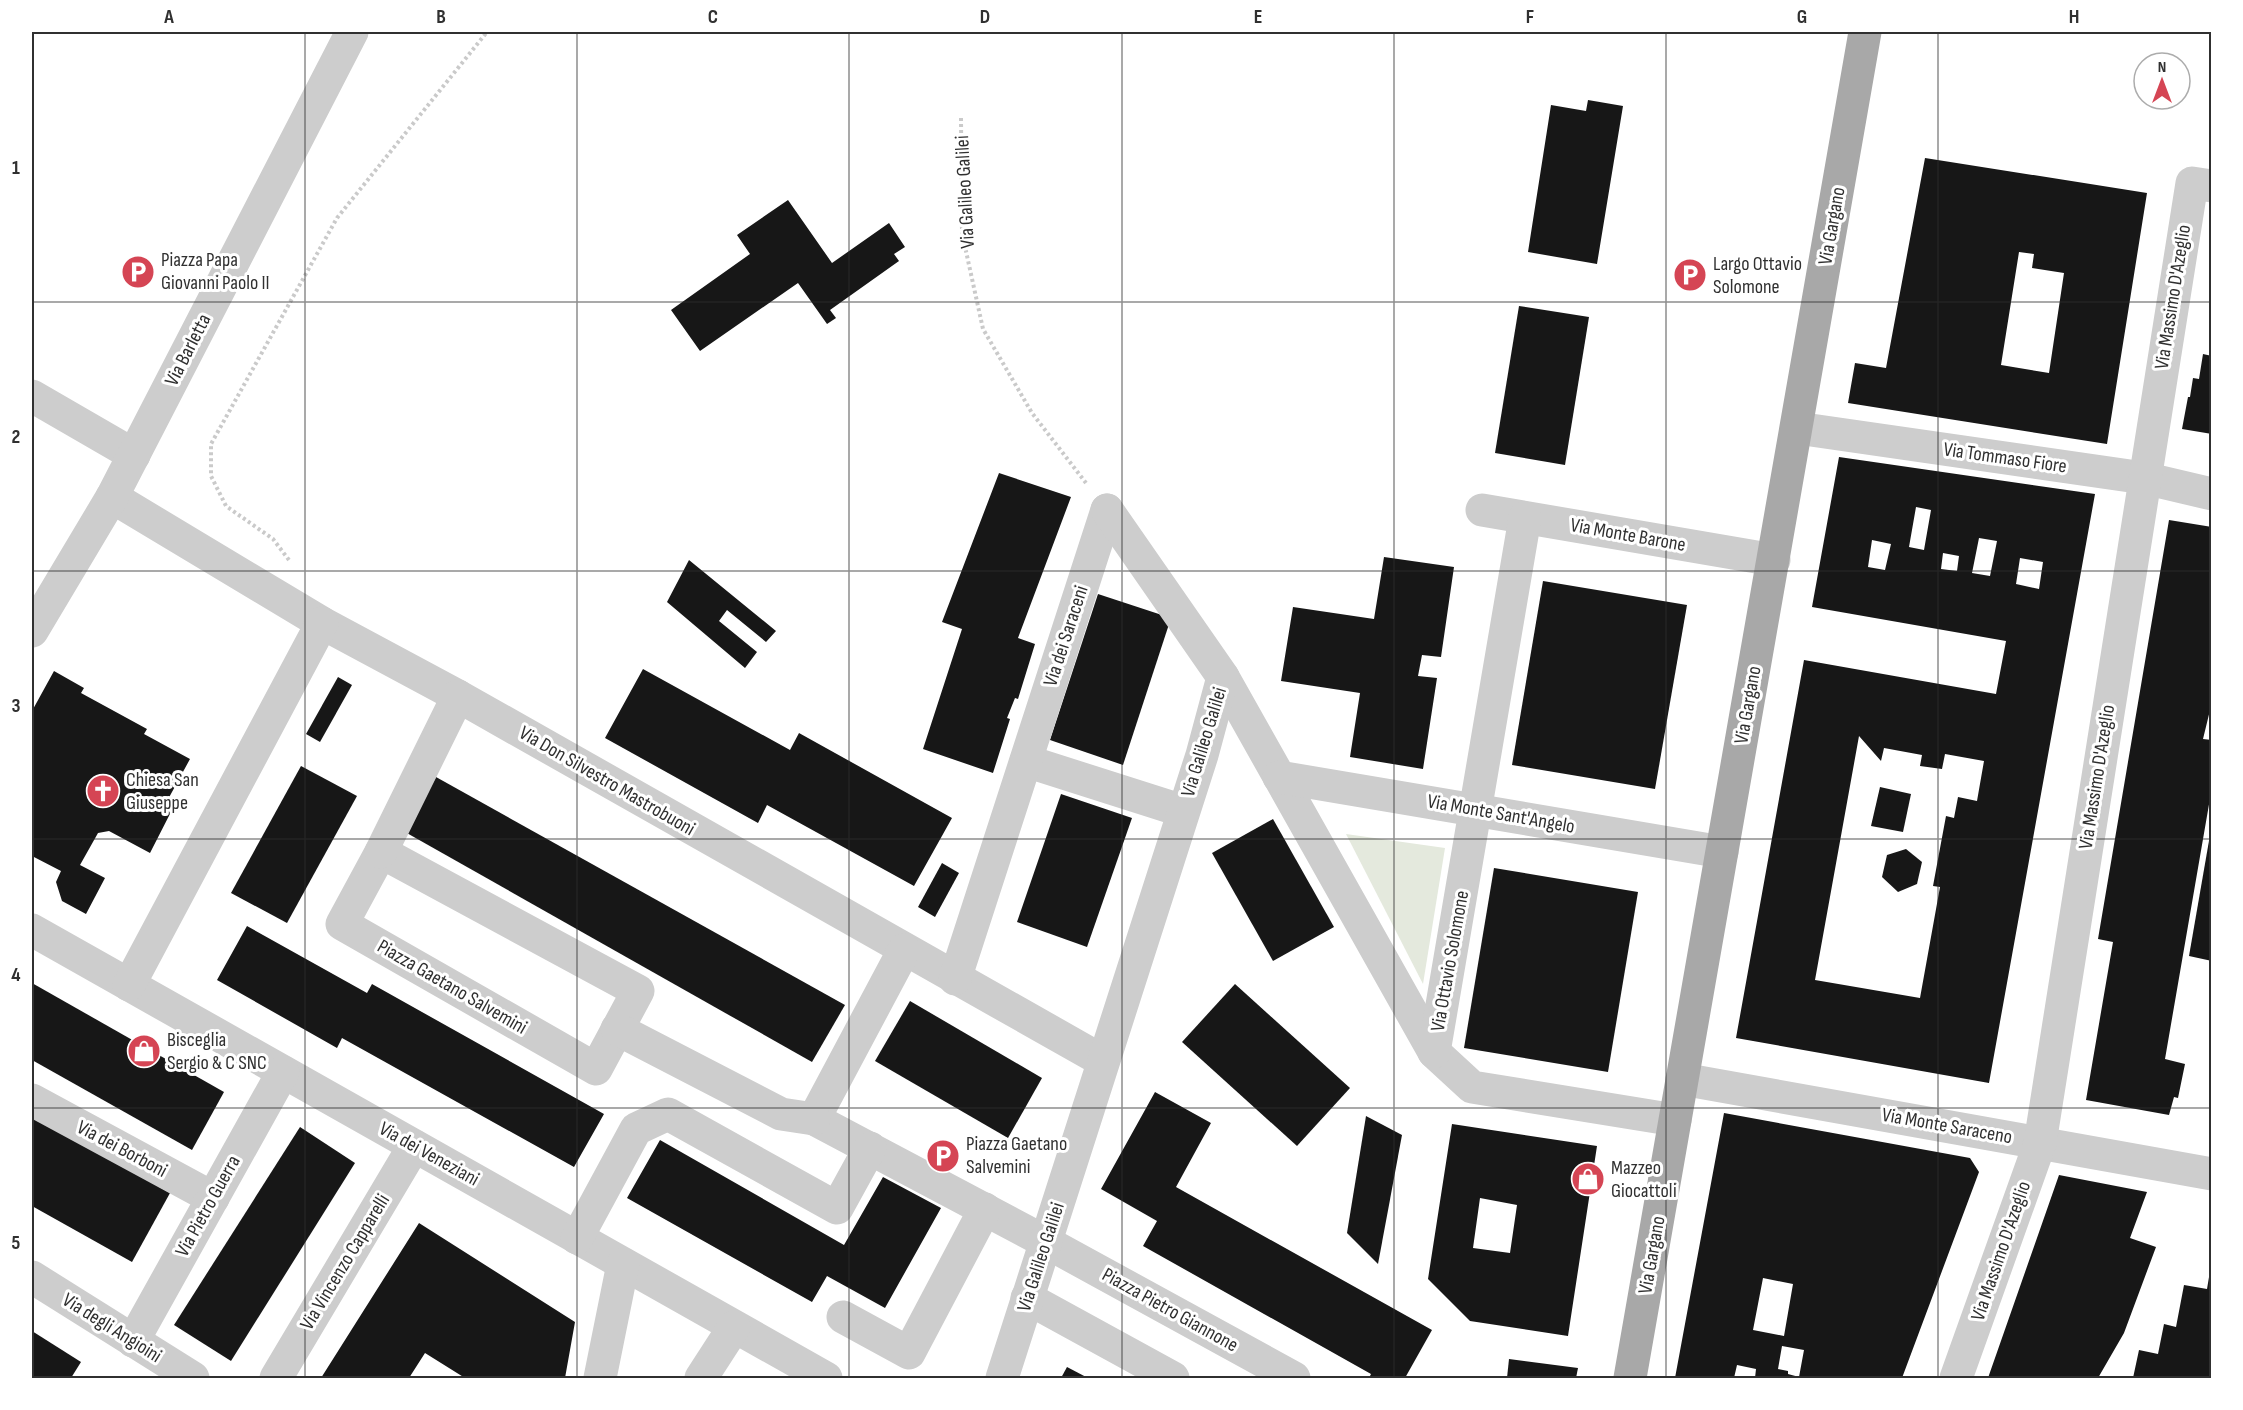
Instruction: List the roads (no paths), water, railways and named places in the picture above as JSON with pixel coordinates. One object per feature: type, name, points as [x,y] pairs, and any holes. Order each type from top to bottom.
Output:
[{"type":"main road","name":"Via Gargano","points":[[1630,1378],[1865,32]]},
{"type":"street","name":"Via Barletta","points":[[32,631],[112,497],[352,32]]},
{"type":"street","name":"Via Massimo D'Azeglio","points":[[1956,1378],[2040,1143],[2192,183],[2211,186]]},
{"type":"street","points":[[32,396],[134,455]]},
{"type":"street","name":"Via Tommaso Fiore","points":[[1797,428],[2144,478],[2211,494]]},
{"type":"street","name":"Via Don Silvestro Mastrobuoni","points":[[112,497],[322,622],[458,696],[1103,1061]]},
{"type":"street","name":"Via Galileo Galilei","points":[[1002,1378],[1183,811],[1223,678],[1107,510]]},
{"type":"street","name":"Via dei Saraceni","points":[[955,979],[1107,510]]},
{"type":"street","name":"Via Monte Barone","points":[[1482,510],[1774,560]]},
{"type":"street","name":"Via Ottavio Solomone","points":[[1434,1052],[1525,518]]},
{"type":"street","points":[[129,985],[322,622]]},
{"type":"street","name":"Via Ottavio Solomone","points":[[1223,678],[1434,1052]]},
{"type":"street","name":"Piazza Gaetano Salvemini","points":[[381,852],[638,991],[596,1069],[342,924],[381,852],[458,696]]},
{"type":"street","points":[[1026,761],[1183,811]]},
{"type":"street","name":"Via Monte Sant'Angelo","points":[[1280,777],[1722,852]]},
{"type":"street","name":"Via dei Veneziani","points":[[32,930],[826,1378]]},
{"type":"street","points":[[814,1119],[904,950]]},
{"type":"street","points":[[617,1029],[781,1114],[814,1119],[1046,1242]]},
{"type":"street","points":[[1434,1052],[1472,1087],[1675,1120]]},
{"type":"street","name":"Via Pietro Guerra","points":[[133,1341],[283,1072]]},
{"type":"street","name":"Via Monte Saraceno","points":[[1682,1079],[2211,1174]]},
{"type":"street","name":"Via dei Borboni","points":[[32,1100],[213,1198]]},
{"type":"street","points":[[577,1238],[636,1129],[668,1114],[837,1208],[870,1148]]},
{"type":"street","name":"Via Vincenzo Capparelli","points":[[276,1378],[414,1146]]},
{"type":"street","points":[[843,1317],[909,1353],[985,1209]]},
{"type":"street","name":"Piazza Pietro Giannone","points":[[1046,1242],[1294,1378]]},
{"type":"street","points":[[600,1378],[623,1264]]},
{"type":"street","name":"Via degli Angioini","points":[[32,1277],[193,1378]]},
{"type":"street","points":[[1027,1298],[1173,1378]]},
{"type":"street","points":[[701,1378],[734,1327]]},
{"type":"place","name":"Piazza Papa Giovanni Paolo II","points":[[138,272]]},
{"type":"place","name":"Largo Ottavio Solomone","points":[[1690,275]]},
{"type":"place","name":"Chiesa San Giuseppe","points":[[103,791]]},
{"type":"place","name":"Bisceglia Sergio & C SNC","points":[[144,1051]]},
{"type":"place","name":"Piazza Gaetano Salvemini","points":[[943,1156]]},
{"type":"place","name":"Mazzeo Giocattoli","points":[[1588,1179]]}]
